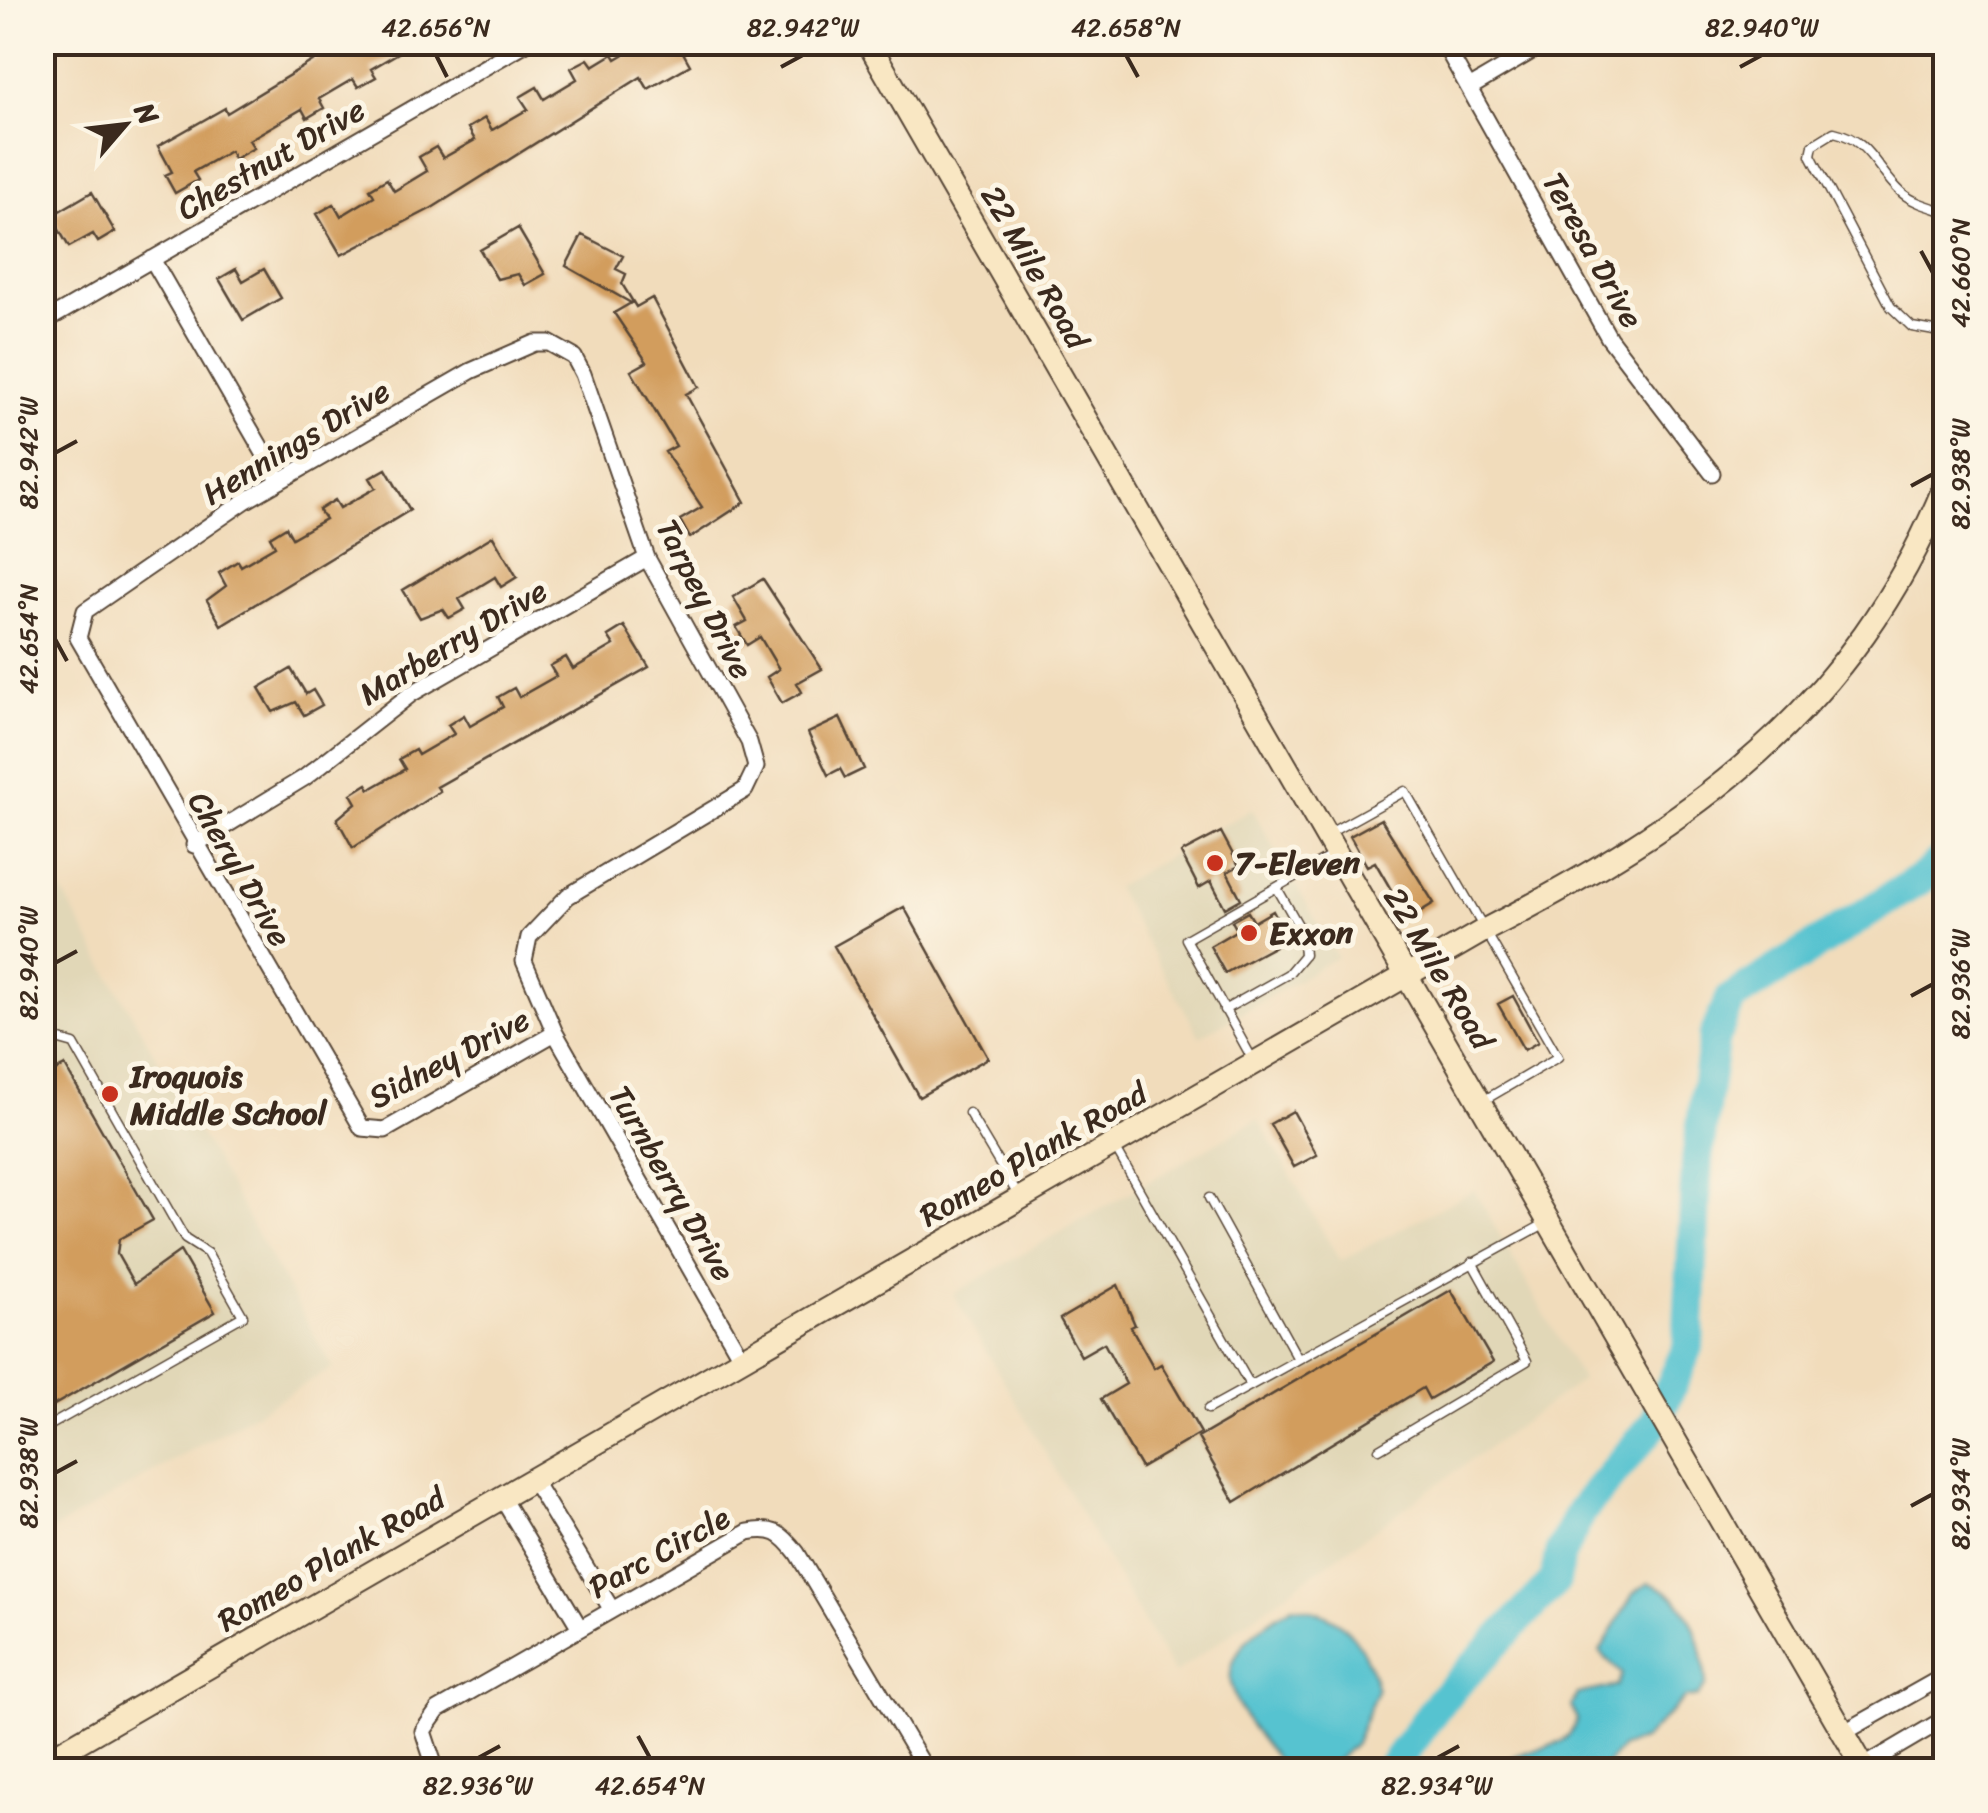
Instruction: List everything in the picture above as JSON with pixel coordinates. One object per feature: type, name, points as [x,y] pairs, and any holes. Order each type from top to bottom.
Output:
[{"type":"main road","name":"22 Mile Road","points":[[868,42],[1328,846],[1482,1102],[1864,1769]]},
{"type":"main road","name":"Romeo Plank Road","points":[[42,1763],[1483,931],[1578,882],[1702,802],[1761,754],[1806,708],[1869,626],[1923,534],[1946,483]]},
{"type":"street","name":"Chestnut Drive","points":[[42,323],[528,42]]},
{"type":"street","name":"Teresa Drive","points":[[1443,42],[1609,338],[1712,473]]},
{"type":"street","points":[[1471,87],[1547,42]]},
{"type":"street","points":[[152,260],[280,481]]},
{"type":"street","name":"Hennings Drive","points":[[78,624],[96,602],[280,481],[471,371],[535,344],[561,346]]},
{"type":"street","name":"Tarpey Drive","points":[[561,346],[574,357],[583,374],[646,558],[750,742],[756,767]]},
{"type":"street","name":"Marberry Drive","points":[[194,845],[304,778],[411,694],[646,558]]},
{"type":"street","name":"Cheryl Drive","points":[[78,624],[82,652],[356,1122],[370,1132]]},
{"type":"street","name":"Turnberry Drive","points":[[742,1359],[554,1033],[524,960],[524,949],[536,927],[590,880],[744,790],[756,767]]},
{"type":"street","name":"Sidney Drive","points":[[370,1132],[385,1130],[554,1033]]},
{"type":"street","points":[[532,1480],[612,1610]]},
{"type":"street","points":[[502,1498],[580,1628]]},
{"type":"street","name":"Parc Circle","points":[[436,1770],[422,1731],[429,1717],[748,1532],[774,1530],[797,1553],[926,1770]]},
{"type":"street","points":[[1843,1733],[1946,1676]]},
{"type":"street","points":[[1864,1769],[1946,1718]]},
{"type":"lane","points":[[1946,212],[1903,194],[1862,142],[1852,136],[1834,132],[1813,145],[1811,155],[1891,307],[1912,327],[1946,333]]},
{"type":"lane","points":[[1255,1064],[1186,940],[1278,888],[1328,846],[1405,791],[1558,1057],[1482,1102]]},
{"type":"lane","points":[[1224,1010],[1288,974],[1304,955],[1302,932],[1278,888]]},
{"type":"lane","points":[[42,1035],[74,1044],[185,1239],[207,1253],[243,1316],[42,1430]]},
{"type":"lane","points":[[969,1113],[1020,1199]]},
{"type":"lane","points":[[1114,1145],[1250,1386]]},
{"type":"lane","points":[[1209,1198],[1298,1359]]},
{"type":"lane","points":[[1208,1409],[1550,1221]]},
{"type":"lane","points":[[1379,1449],[1526,1360],[1472,1262]]},
{"type":"shaded area","points":[[1252,809],[1337,957],[1200,1037],[1115,887]]},
{"type":"shaded area","name":"Iroquois Middle School","points":[[42,856],[333,1368],[43,1536],[42,1536]]},
{"type":"shaded area","points":[[1258,1119],[1340,1261],[1474,1190],[1582,1380],[1174,1674],[953,1294]]},
{"type":"water","points":[[1648,1583],[1675,1599],[1692,1624],[1702,1654],[1706,1685],[1698,1696],[1685,1698],[1643,1740],[1622,1747],[1602,1770],[1496,1770],[1520,1754],[1563,1740],[1577,1720],[1571,1706],[1577,1694],[1617,1686],[1622,1674],[1600,1652],[1633,1594]]},
{"type":"water","points":[[1293,1606],[1326,1615],[1350,1632],[1366,1657],[1377,1690],[1355,1743],[1327,1770],[1285,1770],[1248,1722],[1231,1682],[1233,1664],[1243,1645]]},
{"type":"building","points":[[344,42],[417,42],[371,69],[376,77],[358,87],[353,79],[319,99],[324,108],[307,118],[302,109],[249,140],[254,148],[234,159],[230,151],[193,172],[198,180],[175,193],[165,175],[172,172],[158,146],[225,108],[227,113]]},
{"type":"building","points":[[645,42],[677,42],[690,65],[648,89],[641,77],[432,208],[341,255],[317,214],[334,204],[341,216],[374,196],[370,189],[387,179],[394,191],[427,171],[419,157],[436,147],[443,158],[475,140],[468,128],[485,118],[492,130],[528,109],[520,97],[537,87],[544,99],[577,79],[571,68],[588,59],[593,66],[613,54],[616,59]]},
{"type":"building","points":[[92,192],[115,232],[98,242],[93,234],[69,247],[51,216]]},
{"type":"building","points":[[518,228],[545,274],[525,285],[518,274],[497,279],[480,250]]},
{"type":"building","points":[[582,235],[623,256],[616,269],[626,274],[622,284],[636,307],[652,298],[699,387],[686,394],[745,502],[690,538],[680,520],[702,507],[665,452],[676,446],[631,371],[647,362],[614,313],[631,303],[566,266]]},
{"type":"building","points":[[236,269],[243,281],[264,269],[281,298],[243,320],[219,279]]},
{"type":"building","points":[[386,469],[410,510],[221,625],[207,600],[226,586],[219,573],[238,561],[241,566],[275,546],[270,537],[286,527],[292,538],[325,519],[319,510],[335,500],[340,508],[376,488],[370,478]]},
{"type":"building","points":[[493,536],[517,577],[501,587],[495,577],[459,599],[465,609],[449,618],[443,609],[420,618],[403,590]]},
{"type":"building","points":[[763,579],[822,669],[797,683],[802,692],[782,703],[767,677],[779,669],[760,637],[747,645],[736,627],[747,621],[733,597]]},
{"type":"building","points":[[624,626],[649,667],[437,787],[440,791],[353,848],[337,819],[356,803],[351,794],[367,784],[370,789],[405,769],[399,759],[415,750],[418,755],[454,734],[448,725],[464,715],[470,726],[503,707],[498,697],[514,688],[519,697],[556,676],[550,666],[566,657],[573,669],[614,645],[608,636]]},
{"type":"building","points":[[291,669],[306,694],[313,690],[322,705],[304,715],[296,702],[273,712],[259,688]]},
{"type":"building","points":[[840,718],[864,769],[845,778],[840,769],[828,775],[808,733]]},
{"type":"building","points":[[1381,819],[1434,903],[1408,919],[1375,862],[1367,866],[1350,836]]},
{"type":"building","points":[[1221,832],[1239,866],[1227,872],[1241,899],[1225,908],[1211,881],[1199,888],[1181,853]]},
{"type":"building","points":[[904,907],[988,1058],[919,1097],[834,946]]},
{"type":"building","points":[[1273,911],[1288,939],[1225,973],[1210,946],[1237,930],[1232,921],[1248,912],[1254,922]]},
{"type":"building","points":[[1513,996],[1538,1042],[1524,1050],[1498,1004]]},
{"type":"building","name":"Iroquois Middle School","points":[[65,1066],[153,1220],[119,1239],[117,1254],[134,1284],[180,1251],[215,1312],[42,1412],[42,1078]]},
{"type":"building","points":[[1293,1111],[1317,1155],[1294,1167],[1270,1124]]},
{"type":"building","points":[[1118,1285],[1135,1325],[1131,1327],[1154,1368],[1161,1364],[1201,1433],[1141,1468],[1101,1399],[1126,1384],[1104,1343],[1081,1356],[1060,1319]]},
{"type":"building","points":[[1451,1290],[1493,1362],[1429,1399],[1423,1388],[1235,1502],[1198,1438]]},
{"type":"waterway","points":[[1390,1770],[1441,1700],[1555,1581],[1560,1554],[1582,1510],[1655,1423],[1688,1347],[1697,1160],[1714,1038],[1731,999],[1925,876],[1946,858]]},
{"type":"place","name":"7-Eleven","points":[[1215,863]]},
{"type":"place","name":"Exxon","points":[[1249,933]]},
{"type":"place","name":"Iroquois Middle School","points":[[110,1094]]}]
